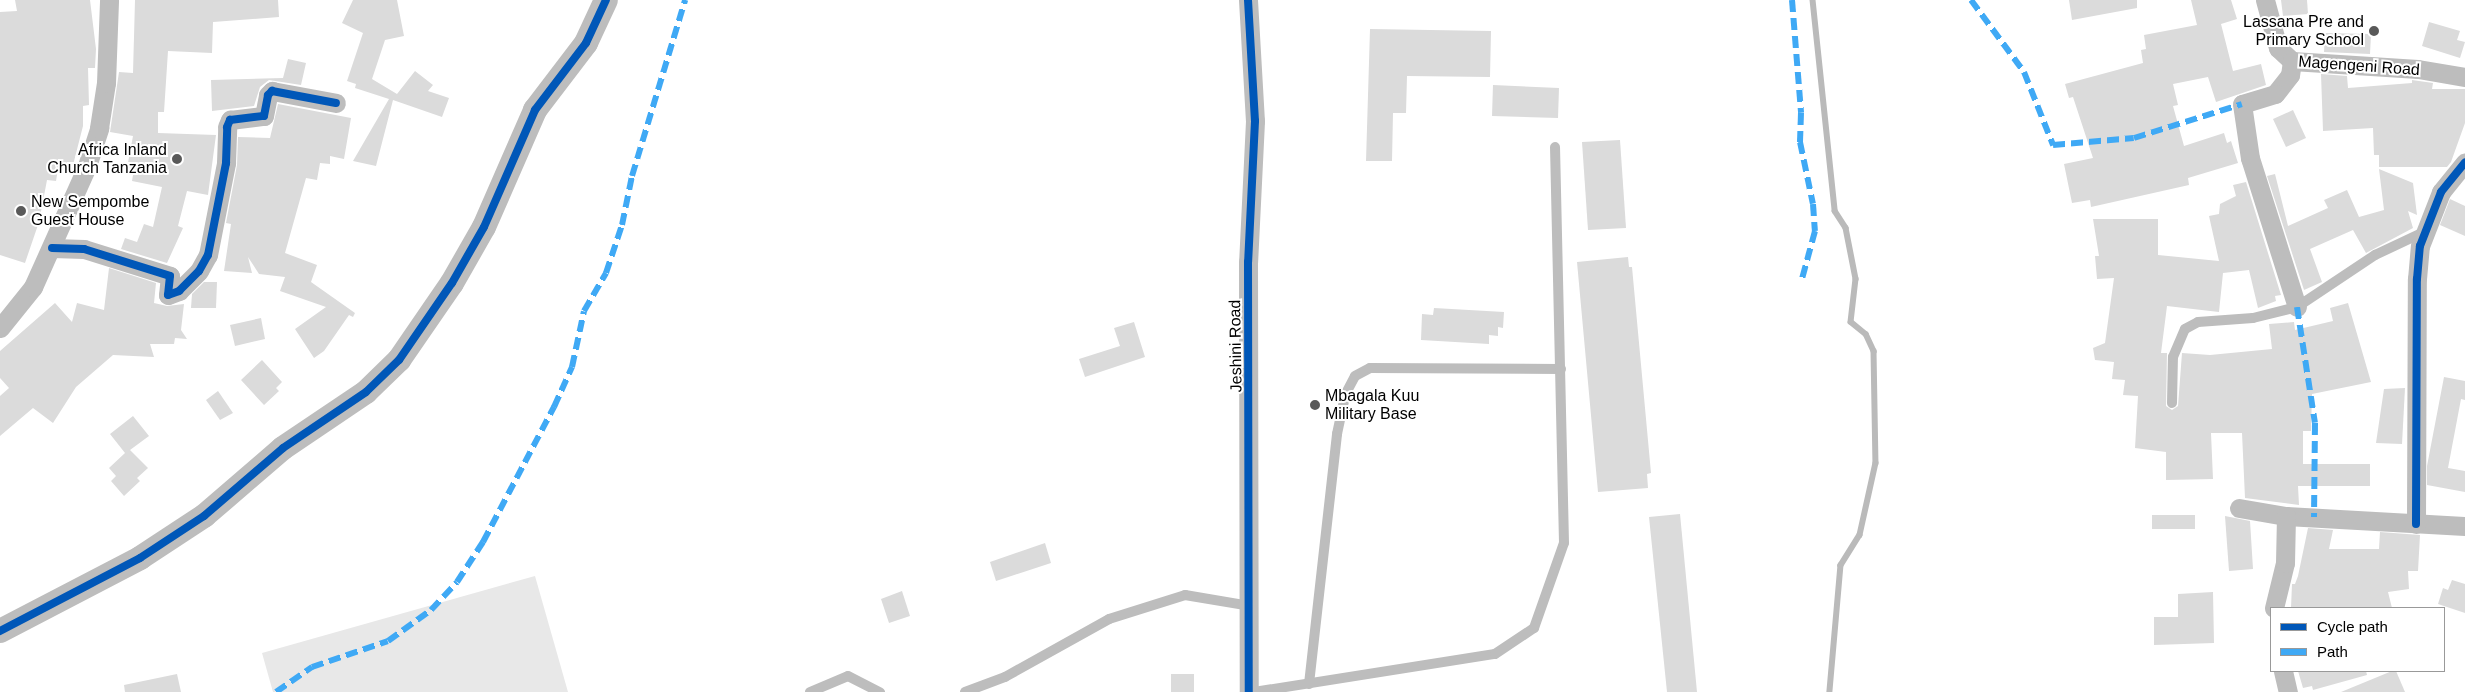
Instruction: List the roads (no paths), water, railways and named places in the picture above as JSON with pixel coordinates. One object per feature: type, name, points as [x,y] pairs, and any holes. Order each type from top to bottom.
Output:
[{"type":"street","points":[[0,328],[33,287],[52,248],[99,128],[106,83],[109,0]]},
{"type":"street","points":[[0,630],[140,558],[204,516],[283,448],[366,392],[399,360],[452,283],[484,228],[535,110],[586,43],[606,0]]},
{"type":"street","name":"Jeshini Road","points":[[1248,0],[1255,121],[1248,262],[1251,606],[1249,692]]},
{"type":"street","name":"Magengeni Road","points":[[2265,0],[2278,48],[2292,61],[2418,69],[2465,77]]},
{"type":"street","points":[[2292,61],[2290,74],[2275,94],[2242,104],[2250,158],[2297,307]]},
{"type":"street","points":[[52,248],[84,249],[170,276],[168,295],[179,292],[199,271],[208,255],[226,163],[227,127],[230,120],[264,116],[268,95],[272,91],[336,103]]},
{"type":"street","points":[[2416,524],[2417,279],[2424,232],[2441,192],[2465,162]]},
{"type":"street","points":[[2239,508],[2286,516],[2465,526]]},
{"type":"street","points":[[2274,607],[2285,564],[2286,516]]},
{"type":"street","points":[[2283,672],[2288,692]]},
{"type":"lane","points":[[1254,692],[1495,654],[1534,628],[1564,543],[1555,147]]},
{"type":"lane","points":[[2172,403],[2173,357],[2185,329],[2198,322],[2253,318],[2297,307],[2375,255],[2424,232]]},
{"type":"lane","points":[[1309,684],[1337,434],[1345,395],[1355,376],[1370,368],[1561,368]]},
{"type":"lane","points":[[966,692],[1005,677],[1109,619],[1185,596],[1251,606]]},
{"type":"lane","points":[[810,692],[848,676],[880,692]]},
{"type":"waterway","points":[[1813,0],[1835,211],[1846,228],[1856,279],[1851,322],[1866,334],[1874,351],[1876,463],[1860,535],[1841,565],[1830,692]]},
{"type":"place","name":"Lassana Pre and Primary School","points":[[2374,31]]},
{"type":"place","name":"Africa Inland Church Tanzania","points":[[177,159]]},
{"type":"place","name":"New Sempombe Guest House","points":[[21,211]]},
{"type":"place","name":"Mbagala Kuu Military Base","points":[[1315,405]]}]
